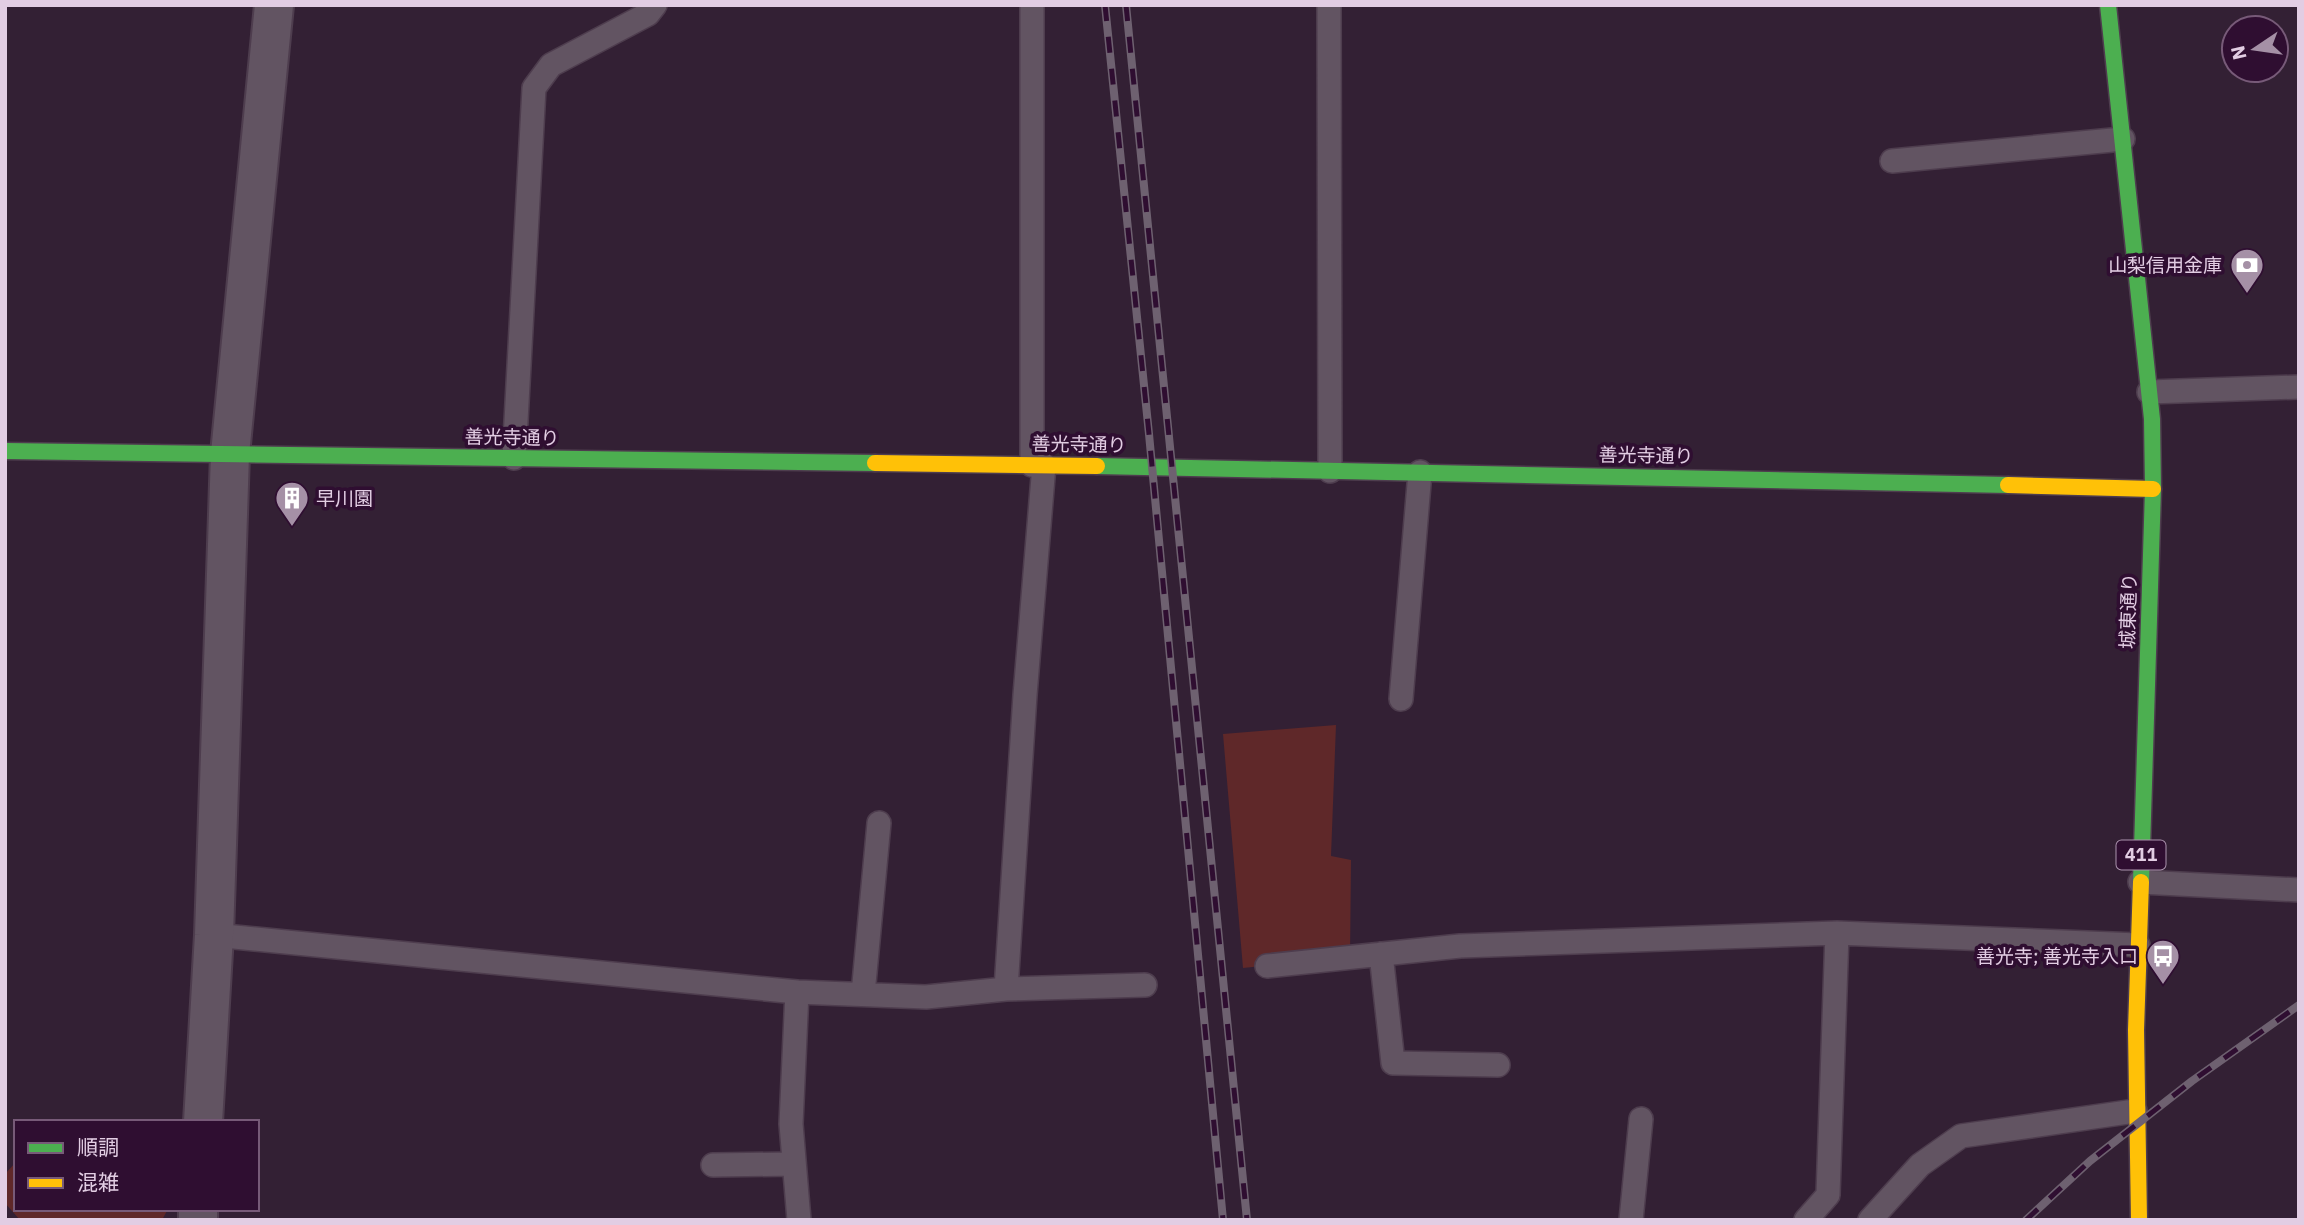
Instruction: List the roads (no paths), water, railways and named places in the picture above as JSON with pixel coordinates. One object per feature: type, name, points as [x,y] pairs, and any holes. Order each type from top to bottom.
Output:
[{"type":"main road","name":"城東通り","points":[[2108,5],[2152,419],[2153,489],[2135,1111],[2139,1220]]},
{"type":"main road","name":"善光寺通り","points":[[5,451],[1038,465],[2153,489]]},
{"type":"street","points":[[203,1120],[214,935],[230,454],[274,5]]},
{"type":"lane","points":[[514,458],[534,88],[551,65],[648,14],[655,5]]},
{"type":"lane","points":[[1006,989],[1038,465],[1032,5]]},
{"type":"lane","points":[[1329,5],[1330,471]]},
{"type":"lane","points":[[1892,161],[2123,139]]},
{"type":"lane","points":[[2149,392],[2299,387]]},
{"type":"lane","points":[[1401,699],[1420,472]]},
{"type":"lane","points":[[863,994],[879,823]]},
{"type":"lane","points":[[2140,882],[2299,890]]},
{"type":"lane","points":[[1267,966],[1460,946],[1684,936],[1837,933],[2138,945]]},
{"type":"lane","points":[[1805,1220],[1828,1195],[1837,933]]},
{"type":"lane","points":[[214,935],[797,992],[926,997],[1006,989],[1144,985]]},
{"type":"lane","points":[[1381,954],[1393,1063],[1498,1065]]},
{"type":"lane","points":[[797,992],[791,1124],[799,1220]]},
{"type":"lane","points":[[1870,1220],[1920,1165],[1961,1136],[2135,1111]]},
{"type":"lane","points":[[1631,1220],[1641,1119]]},
{"type":"lane","points":[[713,1165],[794,1164]]},
{"type":"railway","points":[[1105,5],[1149,434],[1223,1220]]},
{"type":"railway","points":[[1126,5],[1247,1220]]},
{"type":"railway","points":[[2026,1220],[2090,1161],[2192,1081],[2299,1005]]},
{"type":"place","name":"山梨信用金庫","points":[[2247,295]]},
{"type":"place","name":"早川園","points":[[292,528]]},
{"type":"place","name":"善光寺; 善光寺入口","points":[[2163,986]]}]
